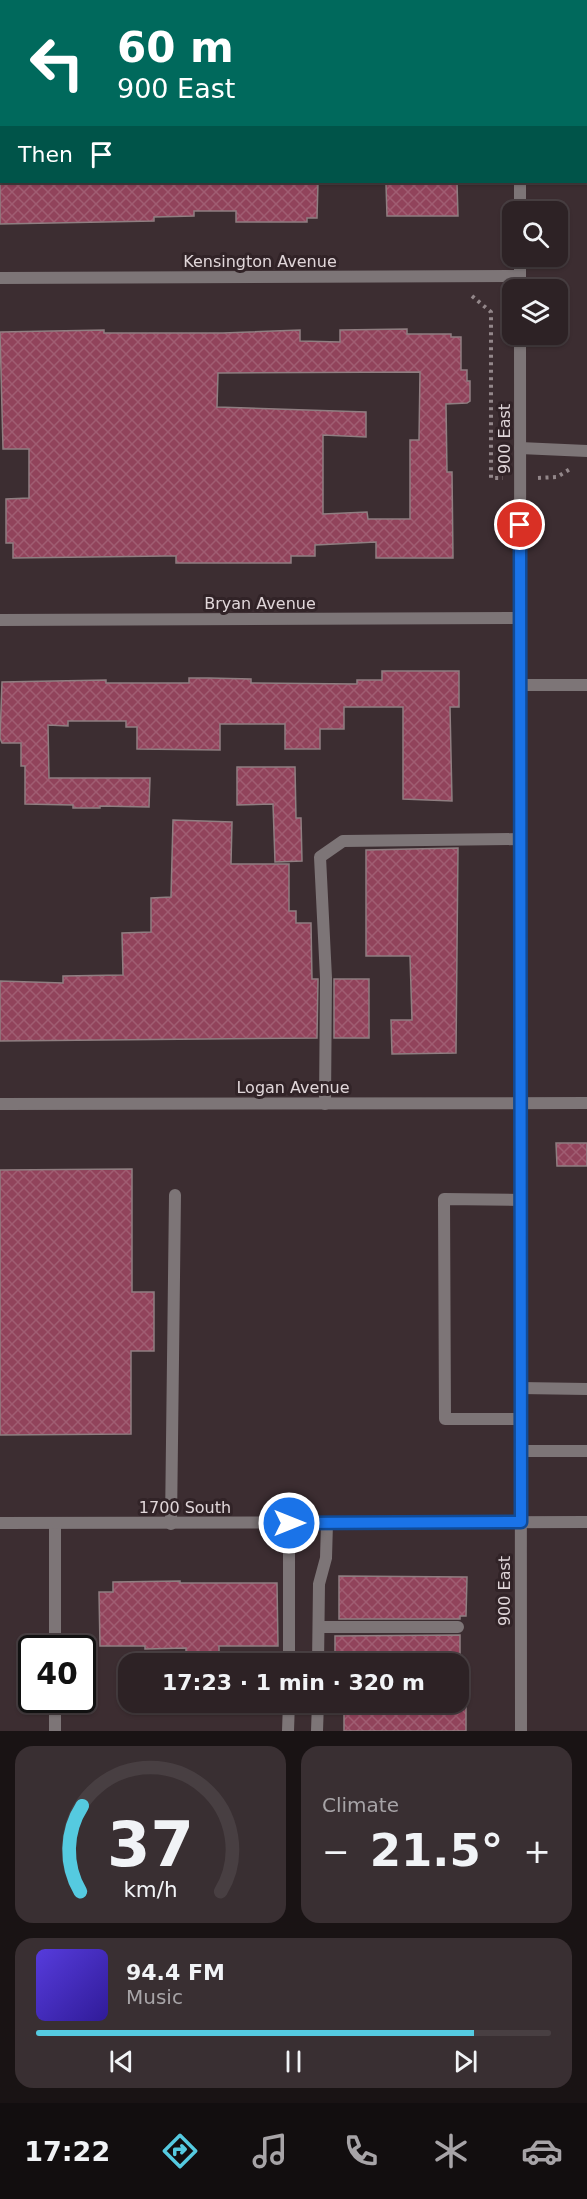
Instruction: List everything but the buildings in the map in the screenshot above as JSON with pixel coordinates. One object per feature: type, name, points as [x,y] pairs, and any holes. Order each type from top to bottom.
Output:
[{"type":"street","points":[[520,183],[520,201]]},
{"type":"street","points":[[520,267],[520,276]]},
{"type":"street","name":"Kensington Avenue","points":[[0,279],[520,276]]},
{"type":"street","name":"900 East","points":[[520,345],[521,1731]]},
{"type":"street","points":[[520,448],[587,451]]},
{"type":"street","name":"Bryan Avenue","points":[[0,620],[520,618]]},
{"type":"street","points":[[520,685],[587,685]]},
{"type":"street","points":[[325,1104],[326,978],[321,857],[343,841],[520,839]]},
{"type":"street","name":"Logan Avenue","points":[[0,1104],[587,1103]]},
{"type":"street","points":[[171,1524],[175,1195]]},
{"type":"street","points":[[520,1200],[444,1199],[445,1419],[520,1419]]},
{"type":"street","points":[[520,1388],[587,1389]]},
{"type":"street","points":[[520,1451],[585,1448]]},
{"type":"street","name":"1700 South","points":[[0,1523],[587,1522]]},
{"type":"street","points":[[289,1523],[289,1653]]},
{"type":"street","points":[[318,1653],[319,1584],[326,1558],[327,1523]]},
{"type":"street","points":[[55,1524],[55,1635]]},
{"type":"street","points":[[319,1627],[458,1627]]},
{"type":"street","points":[[55,1713],[55,1731]]},
{"type":"street","points":[[288,1731],[289,1713]]},
{"type":"street","points":[[317,1731],[318,1713]]},
{"type":"path","points":[[491,312],[491,478],[501,478]]},
{"type":"path","points":[[544,478],[557,477]]},
{"type":"route","points":[[289,1523],[521,1522],[520,525]]}]
